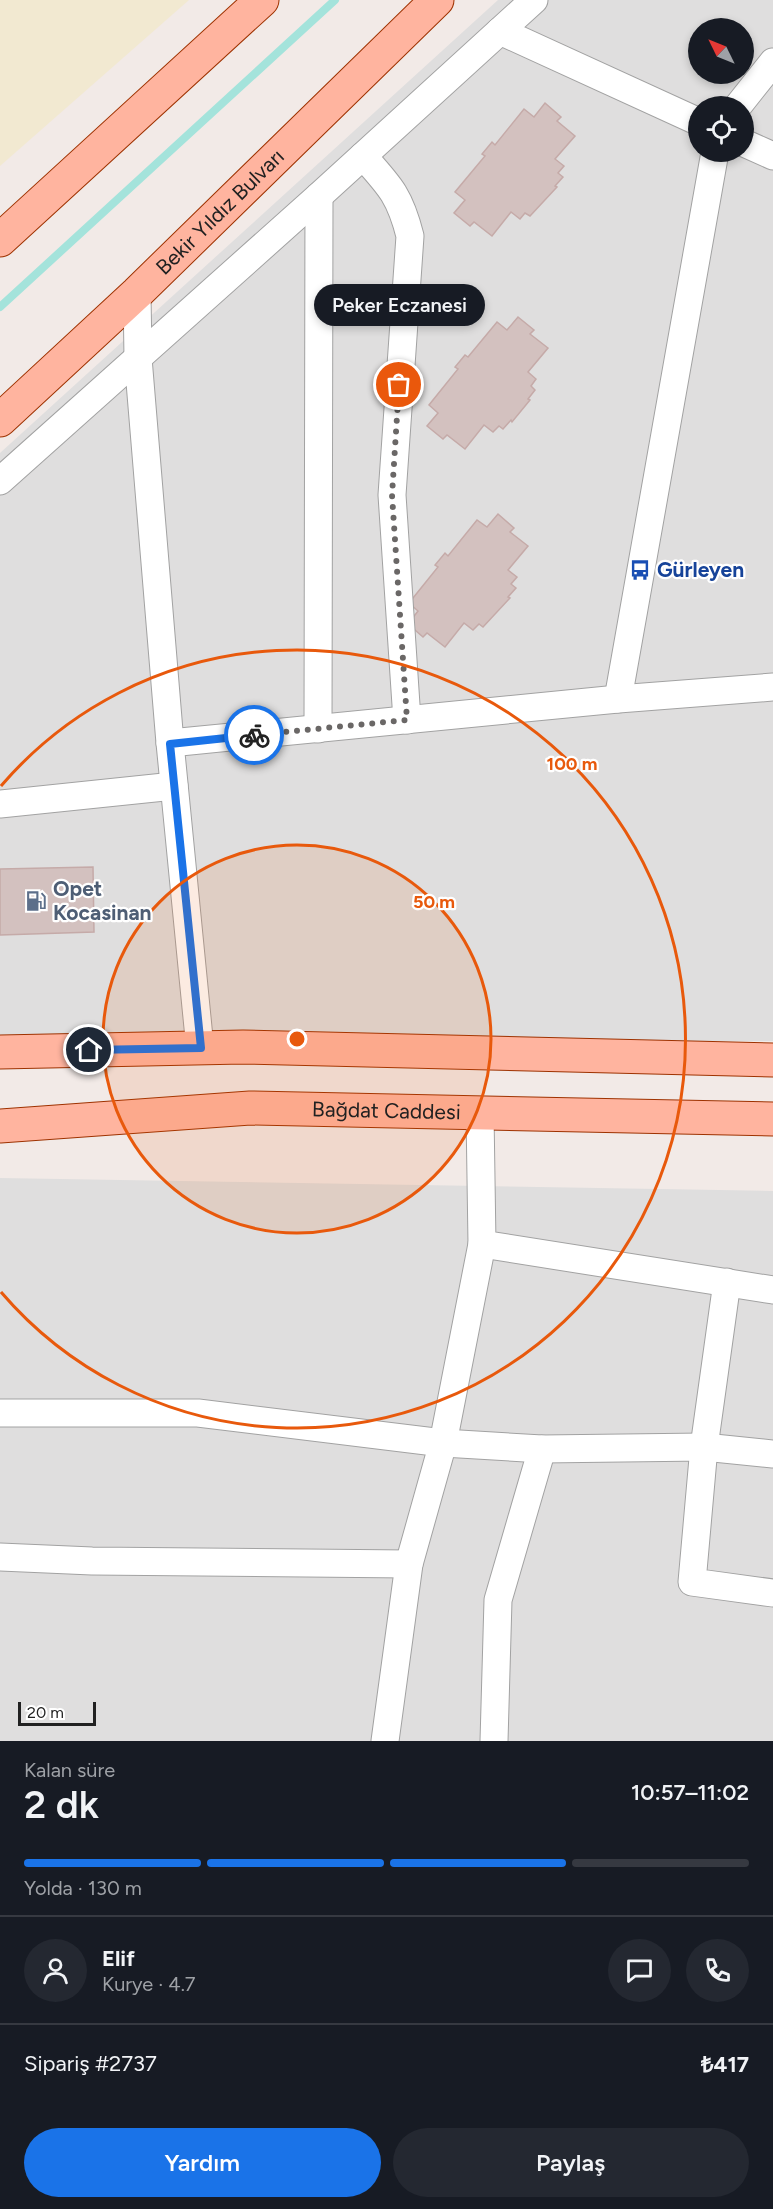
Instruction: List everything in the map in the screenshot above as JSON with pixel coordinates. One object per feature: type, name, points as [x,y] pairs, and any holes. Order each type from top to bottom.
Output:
[{"type":"main road","points":[[0,240],[262,0]]},
{"type":"main road","name":"Bekir Yıldız Bulvarı","points":[[0,420],[137,293],[437,0]]},
{"type":"main road","points":[[0,1052],[243,1047],[773,1060]]},
{"type":"main road","name":"Bağdat Caddesi","points":[[0,1126],[250,1108],[773,1119]]},
{"type":"street","points":[[0,481],[534,0]]},
{"type":"street","points":[[500,31],[688,117]]},
{"type":"street","points":[[746,96],[773,62]]},
{"type":"street","points":[[754,147],[773,156]]},
{"type":"street","points":[[363,156],[394,191],[404,213],[410,236],[392,495],[407,720]]},
{"type":"street","points":[[618,699],[713,162]]},
{"type":"street","points":[[318,729],[319,196]]},
{"type":"street","points":[[137,293],[138,358],[170,744],[201,1048]]},
{"type":"street","points":[[170,744],[618,699],[773,687]]},
{"type":"street","points":[[0,804],[174,786]]},
{"type":"street","points":[[386,1741],[409,1564],[443,1443],[482,1244],[480,1113]]},
{"type":"street","points":[[482,1244],[773,1290]]},
{"type":"street","points":[[727,1282],[704,1447],[692,1582],[773,1593]]},
{"type":"street","points":[[0,1413],[198,1413],[443,1443],[542,1449],[704,1447],[773,1454]]},
{"type":"street","points":[[494,1741],[498,1600],[542,1449]]},
{"type":"street","points":[[0,1557],[92,1561],[409,1564]]},
{"type":"shaded area","points":[[0,0],[189,0],[0,166]]},
{"type":"shaded area","points":[[498,0],[773,0],[773,1041],[0,1041],[0,453]]},
{"type":"shaded area","points":[[0,1178],[773,1191],[773,1741],[0,1741]]},
{"type":"building","points":[[545,103],[561,117],[557,121],[575,136],[555,159],[564,166],[558,173],[563,177],[555,186],[557,187],[530,216],[525,213],[520,219],[511,212],[492,236],[474,222],[470,226],[454,213],[465,200],[455,192],[485,156],[482,154],[492,142],[495,145],[524,109],[534,117]]},
{"type":"building","points":[[518,317],[534,330],[530,334],[548,348],[528,372],[536,379],[531,386],[535,390],[528,399],[530,400],[512,422],[511,420],[503,429],[499,426],[493,432],[484,425],[465,449],[447,435],[443,439],[427,426],[438,413],[429,405],[458,369],[455,367],[465,355],[468,357],[497,322],[507,330]]},
{"type":"building","points":[[498,514],[514,528],[510,532],[528,546],[508,570],[517,577],[511,584],[516,588],[508,597],[510,598],[483,627],[479,624],[473,630],[464,623],[445,647],[427,633],[423,637],[408,624],[418,611],[409,603],[438,567],[435,565],[445,553],[448,556],[477,520],[487,527]]},
{"type":"building","points":[[93,867],[94,932],[0,935],[0,869]]},
{"type":"waterway","points":[[0,307],[335,0]]},
{"type":"way so far","points":[[254,735],[407,720],[392,495],[399,385]]},
{"type":"place","name":"Peker Eczanesi","points":[[399,385]]},
{"type":"place","name":"Gürleyen","points":[[640,570]]},
{"type":"place","name":"Opet Kocasinan","points":[[36,901]]},
{"type":"route","points":[[89,1050],[201,1048],[170,744],[254,735]]}]
